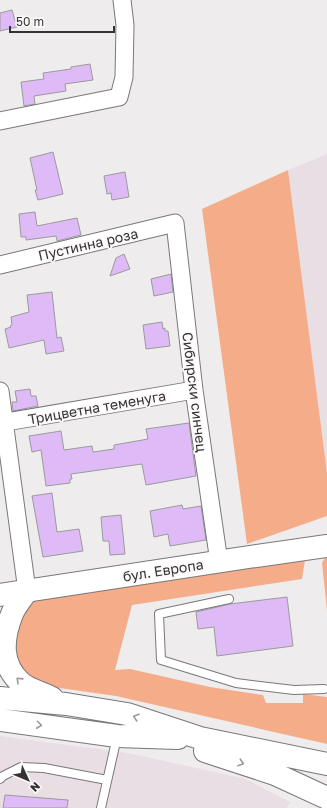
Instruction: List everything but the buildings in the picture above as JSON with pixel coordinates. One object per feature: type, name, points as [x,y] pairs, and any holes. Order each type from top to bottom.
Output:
[{"type":"main road","name":"бул. Европа","points":[[0,595],[327,546]]},
{"type":"main road","points":[[27,591],[12,613],[5,635],[4,654],[10,670],[22,684],[66,704]]},
{"type":"main road","points":[[0,698],[66,704],[127,714],[200,738],[327,764]]},
{"type":"main road","points":[[0,720],[117,736],[200,738]]},
{"type":"main road","points":[[164,737],[275,774],[327,798]]},
{"type":"street","points":[[0,121],[119,97],[124,77],[125,25],[122,0]]},
{"type":"street","name":"Пустинна роза","points":[[0,265],[175,223]]},
{"type":"street","name":"Сибирски синчец","points":[[175,223],[194,390],[219,562]]},
{"type":"street","name":"Трицветна теменуга","points":[[2,423],[194,390]]},
{"type":"street","points":[[0,391],[2,423],[27,591]]},
{"type":"lane","points":[[229,599],[159,614],[161,660],[236,684],[294,690],[324,689]]},
{"type":"lane","points":[[101,808],[117,736]]},
{"type":"lane","points":[[0,779],[21,767],[44,768],[107,780]]},
{"type":"shaded area","points":[[327,154],[327,473],[288,170]]},
{"type":"shaded area","points":[[288,170],[327,473],[327,516],[247,544],[202,209]]},
{"type":"shaded area","points":[[327,556],[327,610],[322,563]]},
{"type":"shaded area","points":[[305,560],[302,579],[132,605],[115,670],[130,669],[210,687],[263,695],[266,703],[303,703],[303,694],[327,697],[327,744],[116,696],[38,685],[20,670],[12,646],[16,624],[33,601]]},
{"type":"shaded area","points":[[0,736],[128,753],[246,779],[290,802],[287,808],[0,808]]}]
